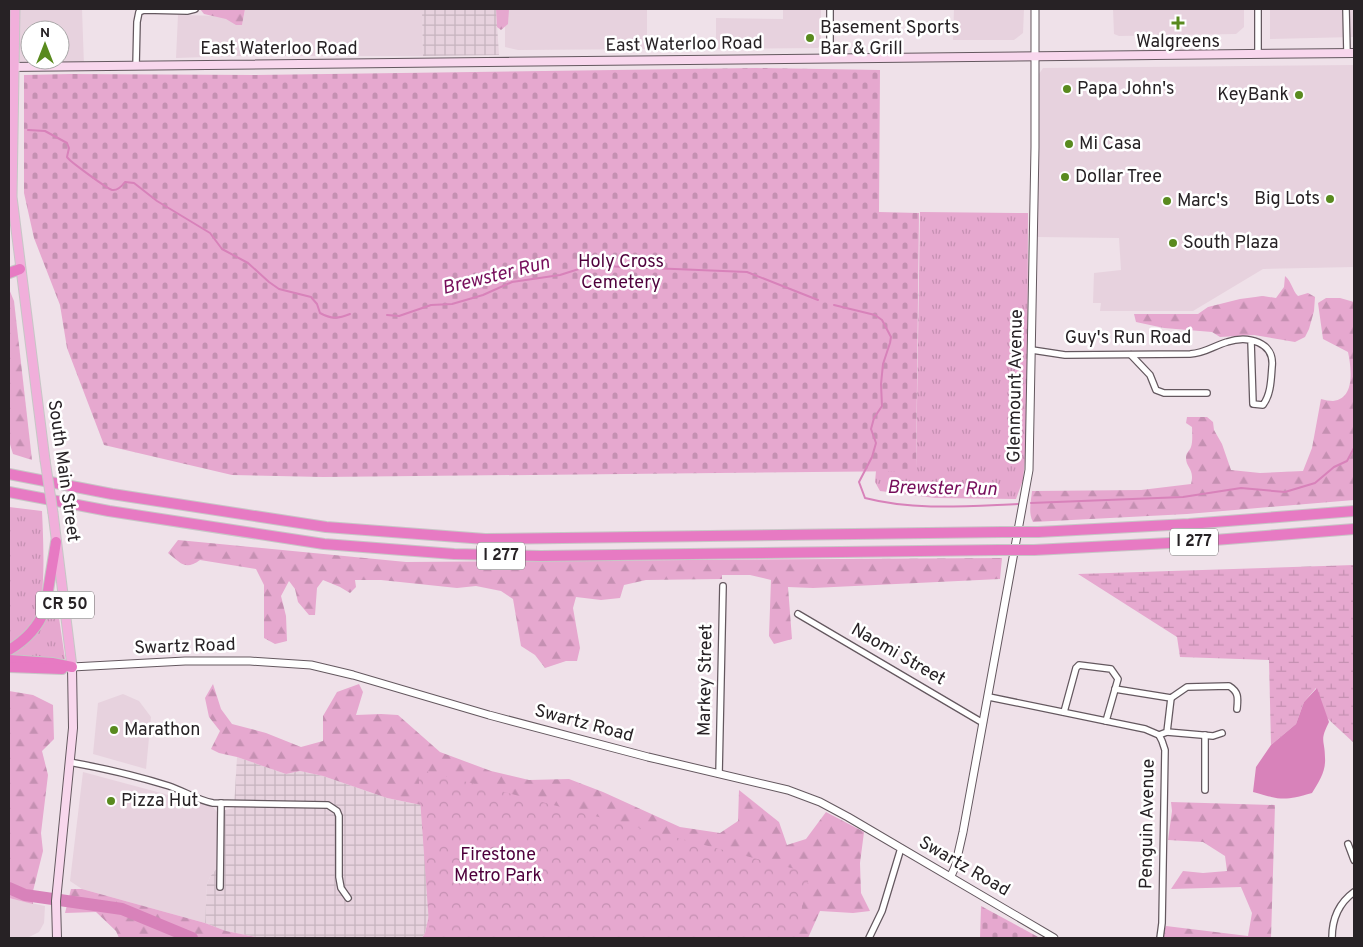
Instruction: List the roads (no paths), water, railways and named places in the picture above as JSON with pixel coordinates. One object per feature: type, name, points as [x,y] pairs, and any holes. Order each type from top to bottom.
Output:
[{"type":"highway","points":[[9,268],[20,268]]},
{"type":"highway","points":[[9,272],[20,268]]},
{"type":"highway","name":"I 277","points":[[9,474],[112,494],[326,528],[485,539],[1038,532],[1180,525],[1354,510]]},
{"type":"highway","name":"I 277","points":[[9,493],[24,494],[109,511],[315,543],[454,554],[541,556],[1034,550],[1189,542],[1354,529]]},
{"type":"highway","points":[[9,650],[21,643],[42,618],[56,542]]},
{"type":"highway","points":[[9,660],[52,663],[72,668]]},
{"type":"highway","points":[[9,667],[42,670],[72,668]]},
{"type":"main road","name":"South Main Street","points":[[15,9],[11,67],[12,197],[72,668],[73,728],[54,938]]},
{"type":"main road","name":"East Waterloo Road","points":[[11,67],[1351,53]]},
{"type":"street","points":[[136,66],[138,15],[144,10],[188,11],[195,9]]},
{"type":"street","points":[[830,9],[830,59]]},
{"type":"street","name":"Glenmount Avenue","points":[[951,876],[962,838],[1026,494],[1031,438],[1035,9]]},
{"type":"street","points":[[1258,9],[1258,54]]},
{"type":"street","points":[[1346,9],[1351,53]]},
{"type":"street","name":"Guy's Run Road","points":[[1032,350],[1065,354],[1190,354],[1203,353],[1228,341],[1252,341]]},
{"type":"street","points":[[1252,341],[1264,345],[1270,350],[1273,357],[1268,397],[1263,405],[1253,404],[1252,341]]},
{"type":"street","points":[[1132,354],[1150,376],[1156,390],[1164,394],[1208,393]]},
{"type":"street","name":"Markey Street","points":[[719,774],[723,586]]},
{"type":"street","name":"Naomi Street","points":[[798,614],[983,723]]},
{"type":"street","name":"Swartz Road","points":[[72,668],[185,661],[258,661],[311,665],[353,675],[489,715],[788,790],[816,800],[848,817],[1054,938]]},
{"type":"street","points":[[1064,712],[1076,668],[1079,665],[1111,669],[1118,679],[1106,721]]},
{"type":"street","points":[[1115,689],[1171,698],[1187,687],[1229,686],[1235,689],[1238,695],[1236,709]]},
{"type":"street","name":"Penguin Avenue","points":[[988,697],[1145,729],[1158,735],[1165,750],[1162,924],[1160,938]]},
{"type":"street","points":[[1167,732],[1171,698]]},
{"type":"street","points":[[1158,735],[1167,732],[1213,736],[1222,733]]},
{"type":"street","points":[[1205,735],[1205,790]]},
{"type":"street","points":[[70,762],[169,786],[197,799],[221,804],[324,804],[333,807],[337,811],[340,820],[339,877],[341,888],[348,898]]},
{"type":"street","points":[[220,887],[221,804]]},
{"type":"street","points":[[1348,844],[1354,860]]},
{"type":"street","points":[[869,938],[882,911],[901,848]]},
{"type":"street","points":[[1332,938],[1333,923],[1338,908],[1354,892]]},
{"type":"waterway","name":"Brewster Run","points":[[28,130],[45,131],[67,143],[69,148],[67,157],[69,160],[112,190],[118,189],[125,182],[134,183],[157,201],[210,233],[222,249],[248,263],[279,289],[311,297],[317,304],[320,313],[335,318],[350,314]]},
{"type":"waterway","name":"Brewster Run","points":[[387,315],[399,316],[431,305],[452,304],[483,295],[512,282],[560,275],[582,268],[602,266],[747,272],[818,300]]},
{"type":"waterway","name":"Brewster Run","points":[[834,305],[875,315],[882,320],[891,337],[883,364],[881,384],[882,406],[874,418],[871,429],[876,443],[872,457],[859,482],[865,498],[903,505],[922,506],[1018,504]]},
{"type":"waterway","name":"Brewster Run","points":[[1031,503],[1183,497],[1241,488],[1285,492],[1315,483],[1334,467],[1347,461],[1354,448]]},
{"type":"waterway","points":[[9,888],[25,895],[122,909],[192,938]]},
{"type":"place","name":"Walgreens","points":[[1178,23]]},
{"type":"place","name":"Basement Sports Bar & Grill","points":[[810,38]]},
{"type":"place","name":"Papa John's","points":[[1067,89]]},
{"type":"place","name":"KeyBank","points":[[1299,95]]},
{"type":"place","name":"Mi Casa","points":[[1069,144]]},
{"type":"place","name":"Dollar Tree","points":[[1065,177]]},
{"type":"place","name":"Big Lots","points":[[1330,199]]},
{"type":"place","name":"Marc's","points":[[1167,201]]},
{"type":"place","name":"South Plaza","points":[[1173,243]]},
{"type":"place","name":"Marathon","points":[[114,730]]},
{"type":"place","name":"Pizza Hut","points":[[111,801]]},
{"type":"park label","name":"Holy Cross Cemetery","points":[[621,272]]},
{"type":"park label","name":"Firestone Metro Park","points":[[498,865]]}]
